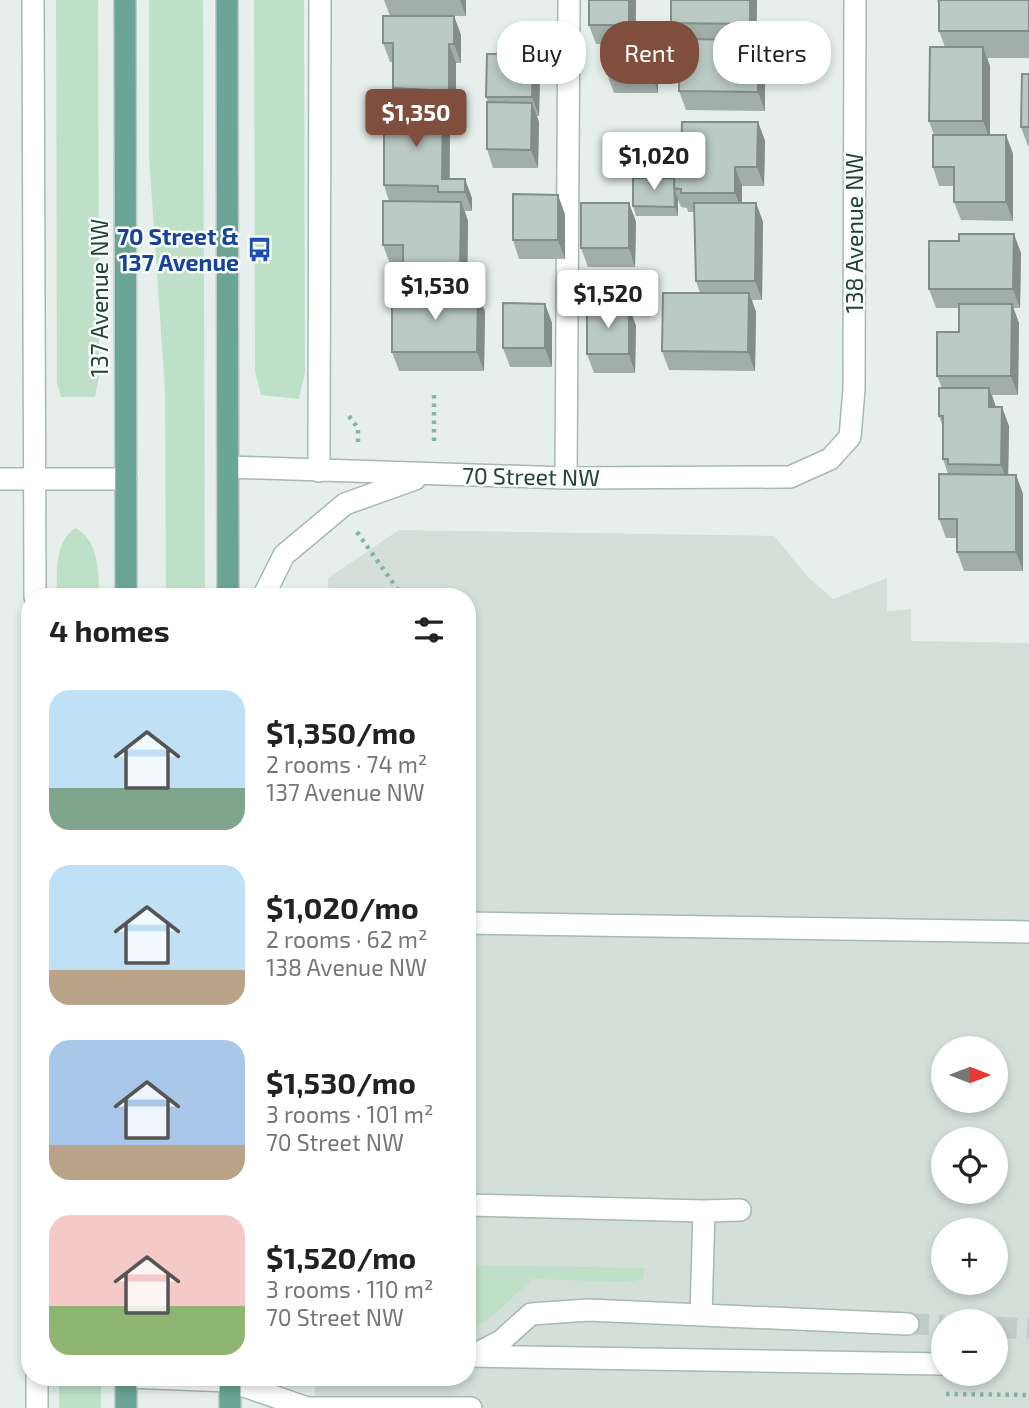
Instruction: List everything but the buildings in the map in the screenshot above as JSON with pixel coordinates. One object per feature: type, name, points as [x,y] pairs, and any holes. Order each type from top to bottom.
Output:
[{"type":"main road","name":"137 Avenue NW","points":[[125,0],[126,588]]},
{"type":"main road","points":[[228,0],[228,588]]},
{"type":"main road","points":[[126,1408],[127,1386]]},
{"type":"main road","points":[[230,1408],[233,1386]]},
{"type":"street","points":[[33,0],[35,588]]},
{"type":"street","points":[[318,471],[320,0]]},
{"type":"street","points":[[566,478],[569,0]]},
{"type":"street","name":"138 Avenue NW","points":[[830,459],[850,437],[855,389],[855,0]]},
{"type":"street","name":"70 Street NW","points":[[229,467],[566,478],[790,477],[830,459]]},
{"type":"street","points":[[268,588],[284,555],[345,503],[431,474]]},
{"type":"street","points":[[0,479],[126,479]]},
{"type":"street","points":[[476,923],[1029,932]]},
{"type":"street","points":[[476,1205],[740,1210]]},
{"type":"street","points":[[701,1315],[704,1211]]},
{"type":"street","points":[[476,1353],[501,1341],[531,1314],[588,1310],[908,1324]]},
{"type":"street","points":[[476,1356],[931,1364]]},
{"type":"street","points":[[37,1386],[37,1408]]},
{"type":"street","points":[[253,1386],[307,1408],[471,1408]]},
{"type":"path","points":[[431,474],[434,395]]},
{"type":"path","points":[[939,1394],[1029,1395]]},
{"type":"shaded area","points":[[399,530],[774,536],[808,577],[833,599],[887,578],[887,611],[911,609],[911,641],[1029,643],[1029,1408],[315,1408],[315,1386],[476,1386],[476,588],[328,588],[328,578]]},
{"type":"green space","points":[[56,0],[98,0],[99,376],[95,397],[61,397],[57,383]]},
{"type":"green space","points":[[149,0],[203,0],[205,588],[166,588],[165,390],[149,156]]},
{"type":"green space","points":[[254,0],[304,0],[305,372],[299,399],[261,395],[255,372]]},
{"type":"green space","points":[[75,528],[89,540],[96,558],[99,588],[57,588],[60,550],[68,534]]},
{"type":"green space","points":[[476,1265],[645,1268],[643,1279],[629,1282],[533,1279],[488,1320],[476,1325]]},
{"type":"green space","points":[[59,1386],[101,1386],[101,1408],[59,1408]]},
{"type":"tunnel","points":[[908,1324],[931,1325]]},
{"type":"tunnel","points":[[1008,1328],[1029,1329]]},
{"type":"place","name":"70 Street & 137 Avenue","points":[[259,250]]}]
